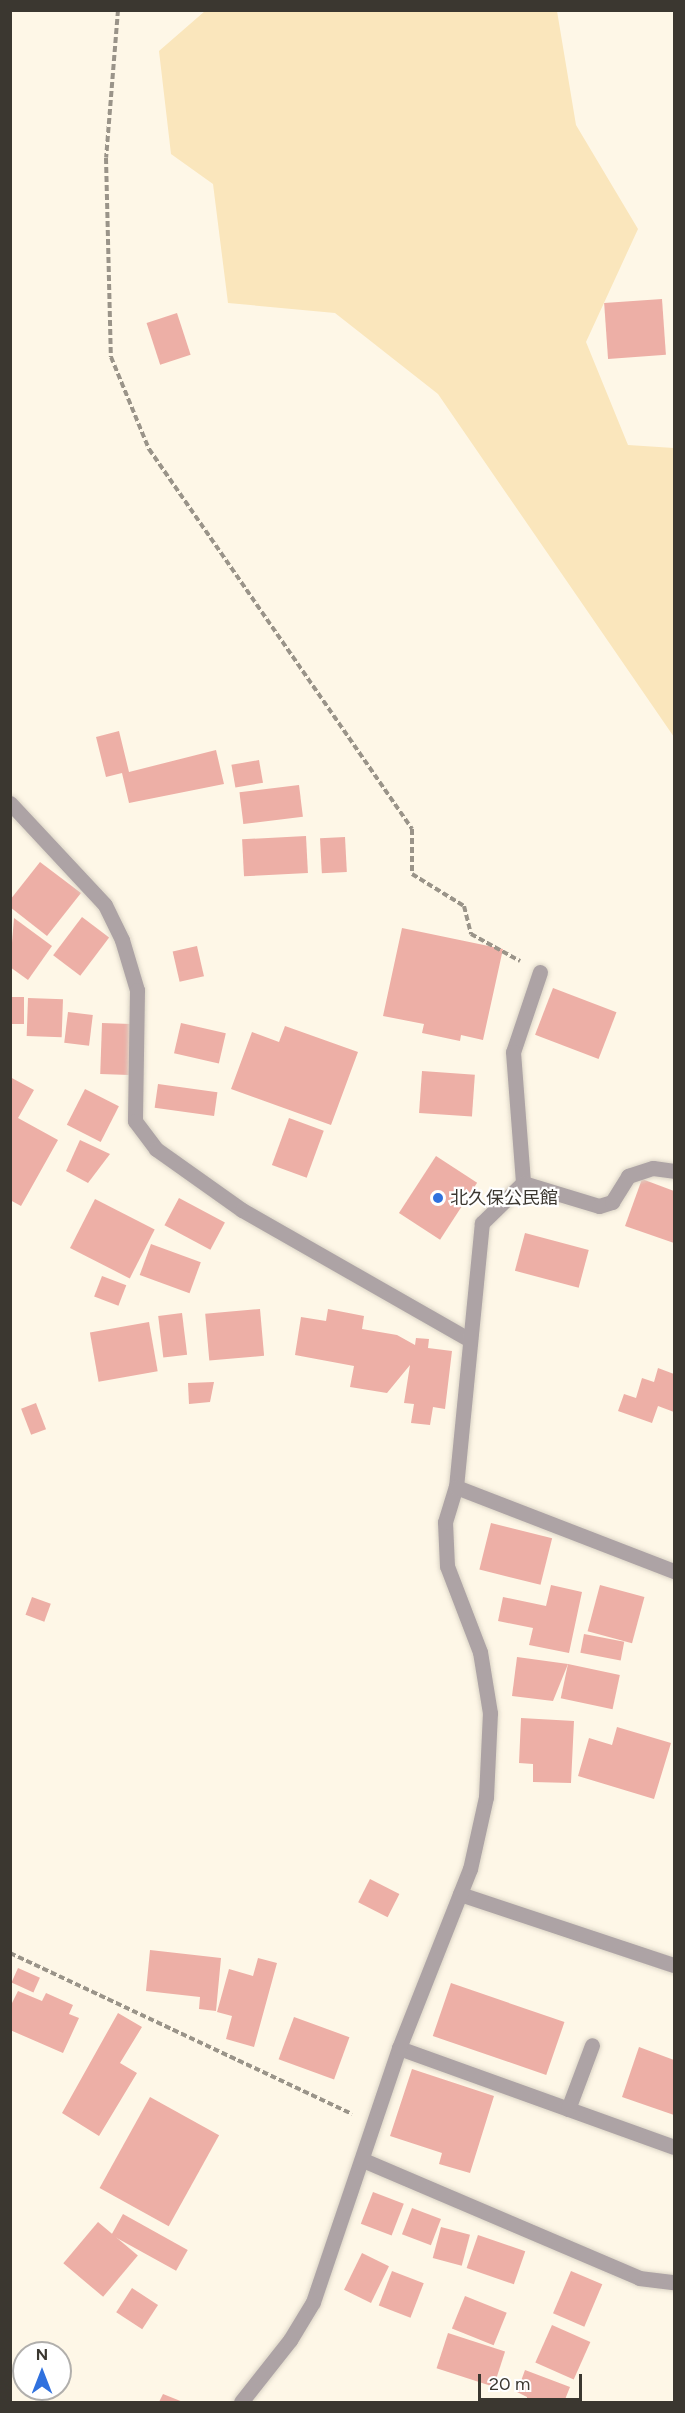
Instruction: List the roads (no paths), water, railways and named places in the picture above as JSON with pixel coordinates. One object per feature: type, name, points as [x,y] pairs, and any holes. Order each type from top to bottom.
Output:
[{"type":"street","points":[[10,803],[105,905],[122,940],[137,990],[135,1121],[156,1149],[242,1210],[470,1340]]},
{"type":"street","points":[[523,1183],[513,1052],[540,972]]},
{"type":"street","points":[[523,1183],[598,1206],[612,1202],[628,1176],[653,1168],[675,1171]]},
{"type":"street","points":[[241,2403],[290,2340],[313,2302],[363,2160],[371,2124],[470,1869],[486,1797],[490,1713],[480,1652],[447,1566],[445,1522],[456,1487],[482,1223],[523,1183]]},
{"type":"street","points":[[456,1487],[675,1571]]},
{"type":"street","points":[[460,1894],[675,1965]]},
{"type":"street","points":[[568,2109],[592,2045]]},
{"type":"street","points":[[399,2048],[675,2147]]},
{"type":"street","points":[[363,2160],[639,2278],[675,2282]]},
{"type":"place","name":"北久保公民館","points":[[438,1198]]}]
